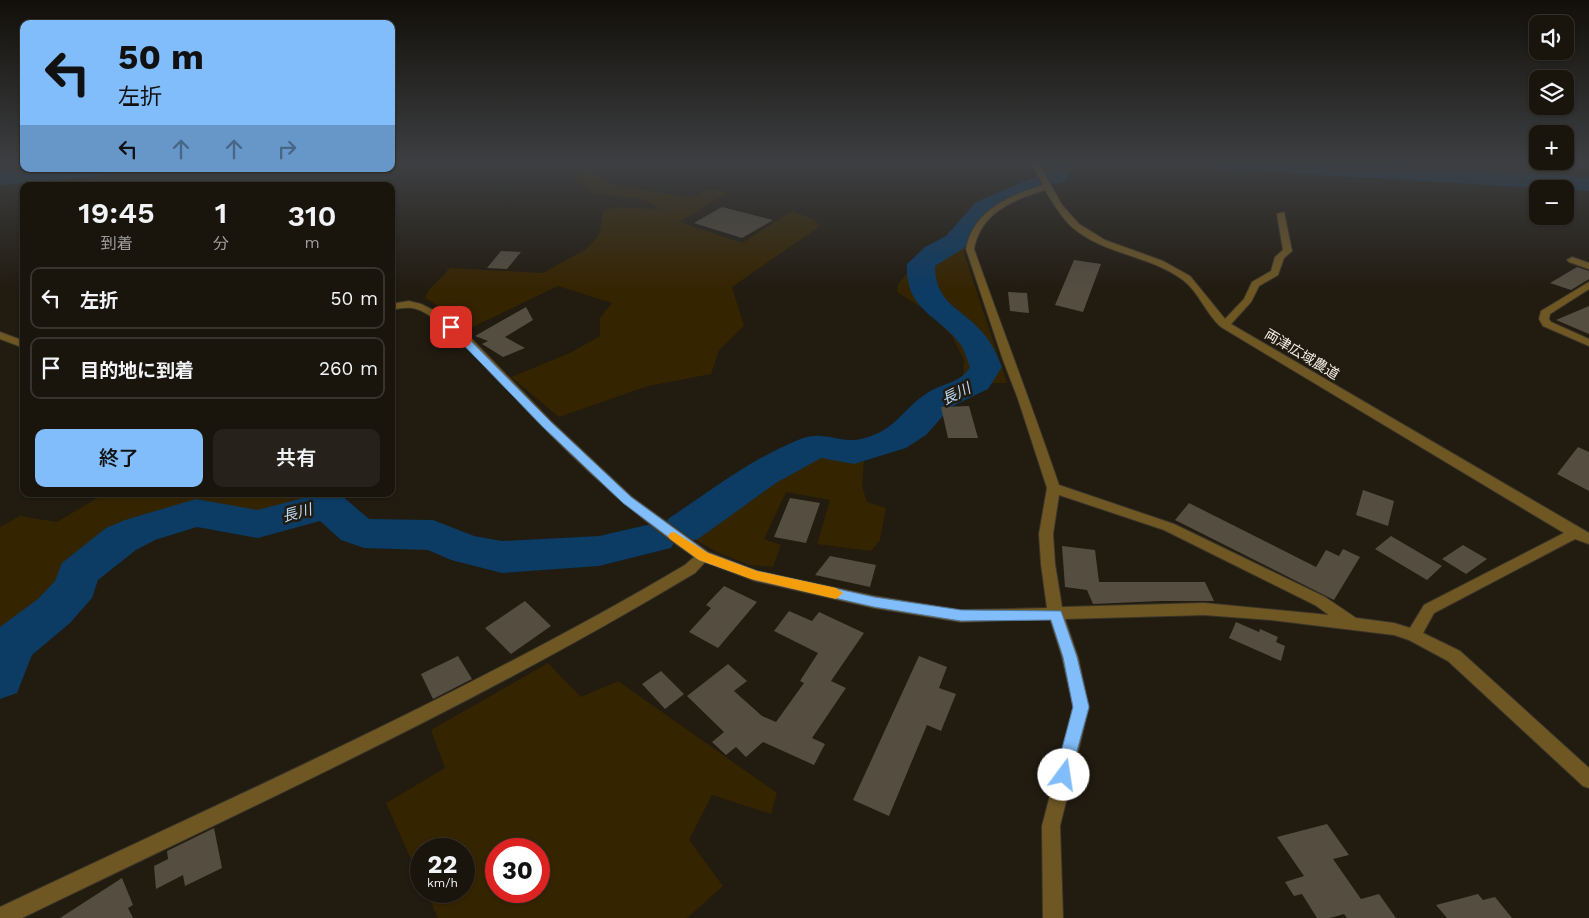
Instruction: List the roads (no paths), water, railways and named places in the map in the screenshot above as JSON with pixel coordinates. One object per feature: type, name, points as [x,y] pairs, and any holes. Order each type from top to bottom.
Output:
[{"type":"street","points":[[1005,205],[989,213],[970,238],[970,249],[1008,360],[1024,399],[1053,488],[1046,534],[1056,615],[1070,657],[1081,707],[1051,826],[1053,918]]},
{"type":"street","name":"両津広域農道","points":[[1060,205],[1067,217],[1076,226],[1107,244],[1170,267],[1186,277],[1195,285],[1210,312],[1224,325],[1575,533],[1589,539]]},
{"type":"street","points":[[1224,325],[1248,300],[1255,284],[1275,276],[1280,257],[1288,250],[1281,214]]},
{"type":"street","points":[[1572,260],[1589,266]]},
{"type":"street","points":[[1589,285],[1545,313],[1544,319],[1547,324],[1589,343]]},
{"type":"street","points":[[395,306],[410,303],[422,308],[460,334],[541,418],[627,500],[703,556],[756,576],[874,602],[961,616],[1204,610],[1271,614],[1394,629],[1414,635],[1454,656],[1589,780]]},
{"type":"street","points":[[2,338],[20,344]]},
{"type":"street","points":[[1053,488],[1169,527],[1320,601],[1354,624]]},
{"type":"street","points":[[1414,635],[1429,609],[1575,533]]},
{"type":"street","points":[[0,918],[447,703],[606,618],[690,568],[703,556]]},
{"type":"waterway","name":"長川","points":[[683,529],[763,474],[796,455],[817,446],[854,452],[885,444],[907,432],[939,400],[977,382],[986,367],[980,352],[963,330],[929,299],[923,290],[921,264],[934,253],[955,242],[985,207],[990,205]]},
{"type":"waterway","name":"長川","points":[[0,679],[12,644],[54,611],[76,586],[77,574],[121,539],[140,530],[196,513],[258,524],[327,505],[356,530],[364,533],[433,535],[466,549],[502,557],[599,551],[656,538]]}]
